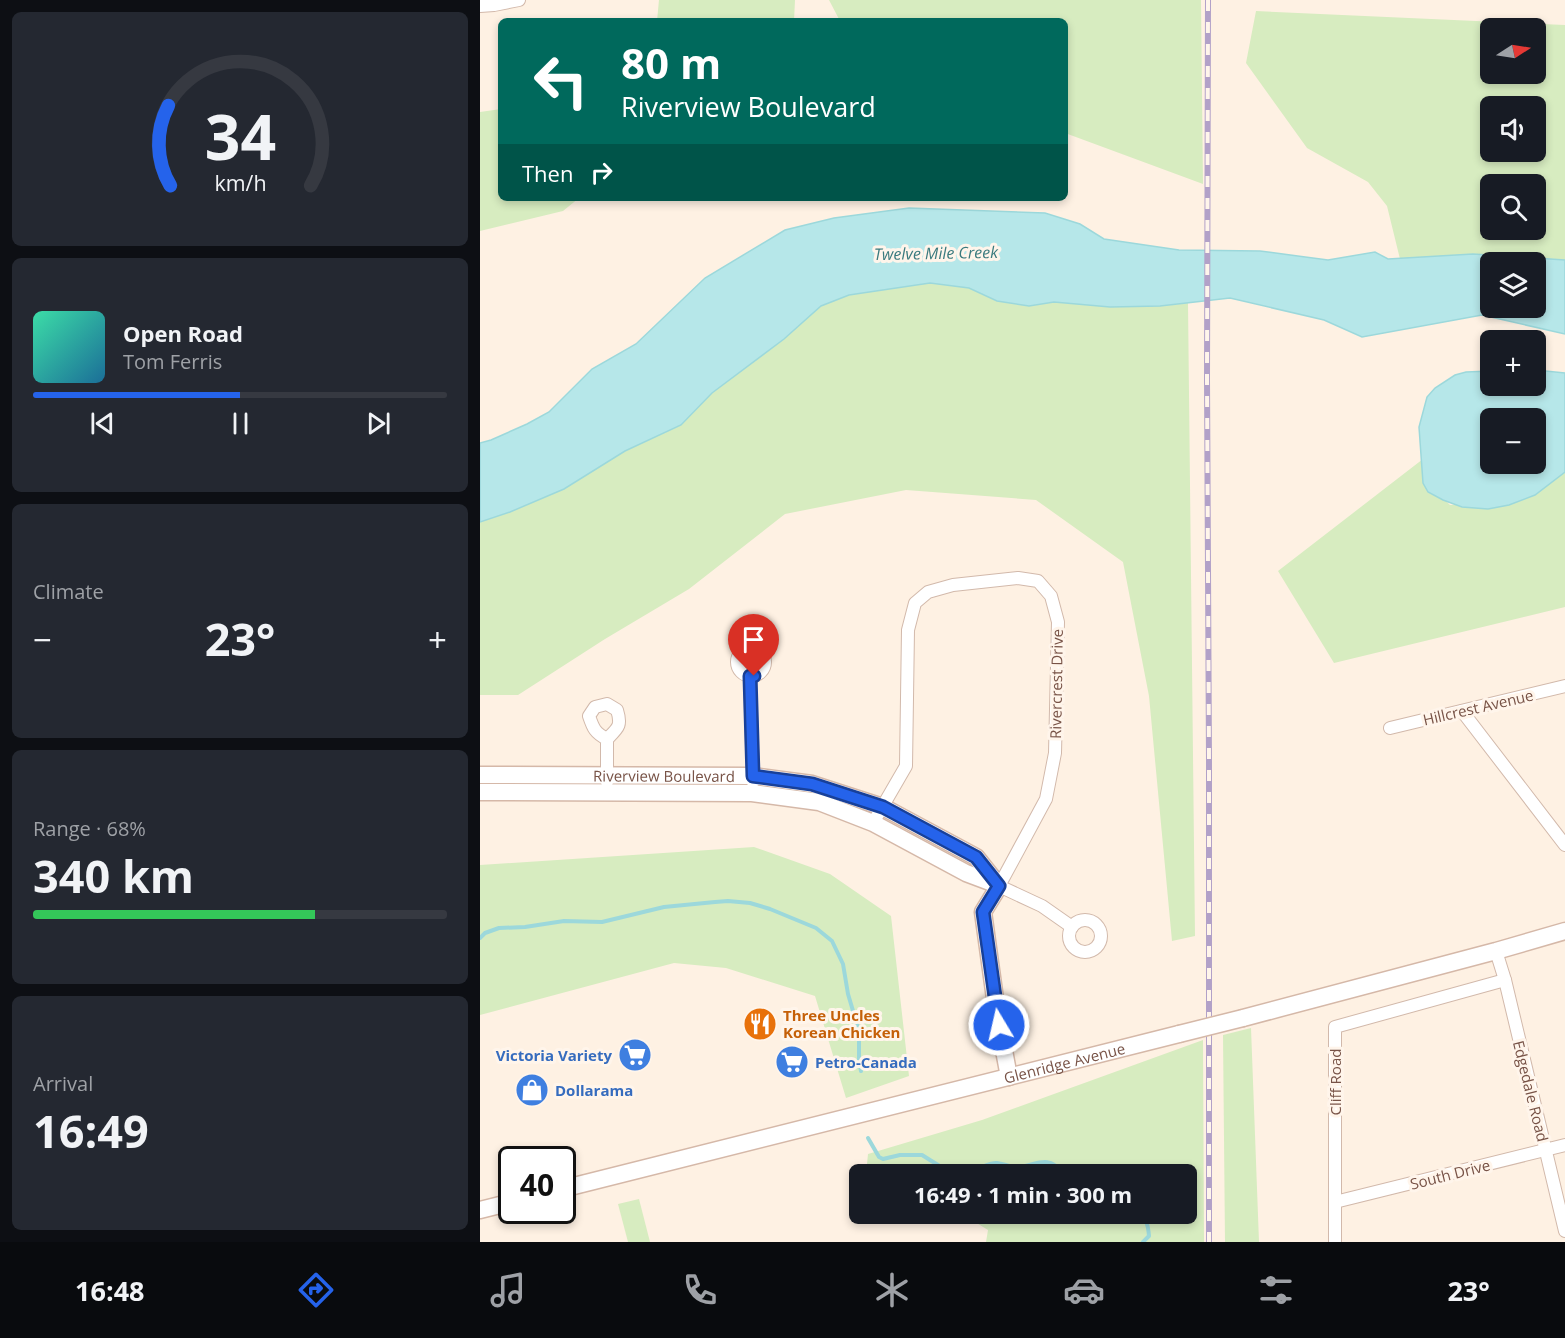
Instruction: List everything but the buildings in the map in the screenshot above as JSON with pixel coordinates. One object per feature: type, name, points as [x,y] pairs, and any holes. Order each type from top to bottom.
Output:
[{"type":"street","points":[[480,6],[494,2],[519,0]]},
{"type":"street","name":"Rivercrest Drive","points":[[873,823],[906,766],[908,630],[915,603],[928,592],[953,585],[1018,578],[1038,581],[1051,596],[1058,622],[1055,753],[1046,799],[999,886]]},
{"type":"street","points":[[750,676],[753,784]]},
{"type":"street","name":"Hillcrest Avenue","points":[[1390,728],[1565,686]]},
{"type":"street","points":[[1462,711],[1565,845]]},
{"type":"street","points":[[607,739],[607,784]]},
{"type":"street","name":"Riverview Boulevard","points":[[480,775],[607,784]]},
{"type":"street","name":"Riverview Boulevard","points":[[480,792],[607,784],[812,784],[883,807],[976,857],[999,886]]},
{"type":"street","name":"Riverview Boulevard","points":[[753,784],[819,802],[873,823],[966,873],[999,886]]},
{"type":"street","points":[[1009,1077],[997,1013],[983,912],[999,886],[1042,906],[1072,927]]},
{"type":"street","name":"Glenridge Avenue","points":[[576,1185],[1243,1018],[1565,931]]},
{"type":"street","name":"Edgedale Road","points":[[1496,951],[1565,1231]]},
{"type":"street","name":"Cliff Road","points":[[1335,1242],[1335,1027],[1505,980]]},
{"type":"street","name":"South Drive","points":[[1335,1202],[1565,1145]]},
{"type":"street","points":[[480,1210],[498,1206]]},
{"type":"green space","points":[[659,0],[795,0],[794,18],[657,18]]},
{"type":"green space","points":[[829,0],[1201,0],[1203,184],[1068,134],[1068,18],[838,18]]},
{"type":"green space","points":[[1256,11],[1480,21],[1480,84],[1546,84],[1546,24],[1565,25],[1565,260],[1546,259],[1546,252],[1480,252],[1480,254],[1400,259],[1387,206],[1368,182],[1307,148],[1246,63]]},
{"type":"green space","points":[[498,109],[498,201],[575,201],[563,211],[480,231],[480,112]]},
{"type":"green space","points":[[930,283],[969,288],[997,301],[1029,306],[1054,302],[1110,307],[1188,303],[1195,936],[1172,941],[1149,696],[1123,562],[1036,500],[906,490],[785,514],[689,589],[518,695],[480,695],[480,522],[510,512],[625,451],[681,425],[712,393],[784,339],[821,306],[849,295]]},
{"type":"green space","points":[[1423,459],[1429,484],[1450,505],[1465,504],[1536,474],[1546,474],[1546,470],[1565,462],[1565,607],[1334,663],[1278,571]]},
{"type":"green space","points":[[754,847],[830,874],[891,916],[909,1076],[846,1098],[815,996],[726,968],[674,963],[480,1015],[480,865]]},
{"type":"green space","points":[[1251,1028],[1259,1242],[1225,1242],[1223,1035]]},
{"type":"green space","points":[[1203,1040],[1204,1242],[986,1242],[988,1230],[978,1224],[1197,1224],[1197,1164],[867,1164],[868,1154],[982,1120]]},
{"type":"green space","points":[[639,1199],[650,1242],[628,1242],[618,1204]]},
{"type":"water","name":"Twelve Mile Creek","points":[[909,208],[1045,213],[1080,224],[1104,239],[1179,250],[1260,251],[1328,260],[1375,252],[1388,259],[1480,254],[1480,315],[1362,337],[1324,320],[1230,298],[1160,306],[1110,307],[1054,302],[1029,306],[997,301],[969,288],[930,283],[849,295],[821,306],[784,339],[712,393],[681,425],[625,451],[564,489],[480,522],[480,443],[527,424],[549,412],[592,369],[636,344],[705,278],[785,230],[834,218]]},
{"type":"water","points":[[1546,259],[1565,260],[1565,334],[1495,318],[1546,318]]},
{"type":"water","points":[[1480,371],[1480,396],[1546,396],[1546,371],[1565,373],[1565,472],[1535,495],[1509,505],[1488,509],[1462,507],[1428,492],[1423,483],[1419,427],[1427,397],[1435,388],[1455,375]]},
{"type":"waterway","points":[[480,938],[485,933],[499,928],[564,921],[602,922],[664,907],[728,901],[750,903],[770,909],[816,928],[832,941],[843,964],[848,994],[859,1031],[861,1071]]},
{"type":"waterway","points":[[868,1138],[879,1157],[883,1159],[900,1155],[922,1155],[936,1164]]},
{"type":"waterway","points":[[1033,1164],[1043,1162],[1052,1164]]},
{"type":"waterway","points":[[990,1164],[1000,1164]]},
{"type":"waterway","points":[[1143,1242],[1149,1236],[1147,1224]]},
{"type":"railway","points":[[1208,0],[1209,1242]]},
{"type":"place","name":"Three Uncles Korean Chicken","points":[[760,1024]]},
{"type":"place","name":"Victoria Variety","points":[[635,1055]]},
{"type":"place","name":"Petro-Canada","points":[[792,1062]]},
{"type":"place","name":"Dollarama","points":[[532,1090]]},
{"type":"route","points":[[754,676],[750,676],[753,776],[812,784],[883,807],[976,857],[999,886],[983,912],[999,1025]]}]
